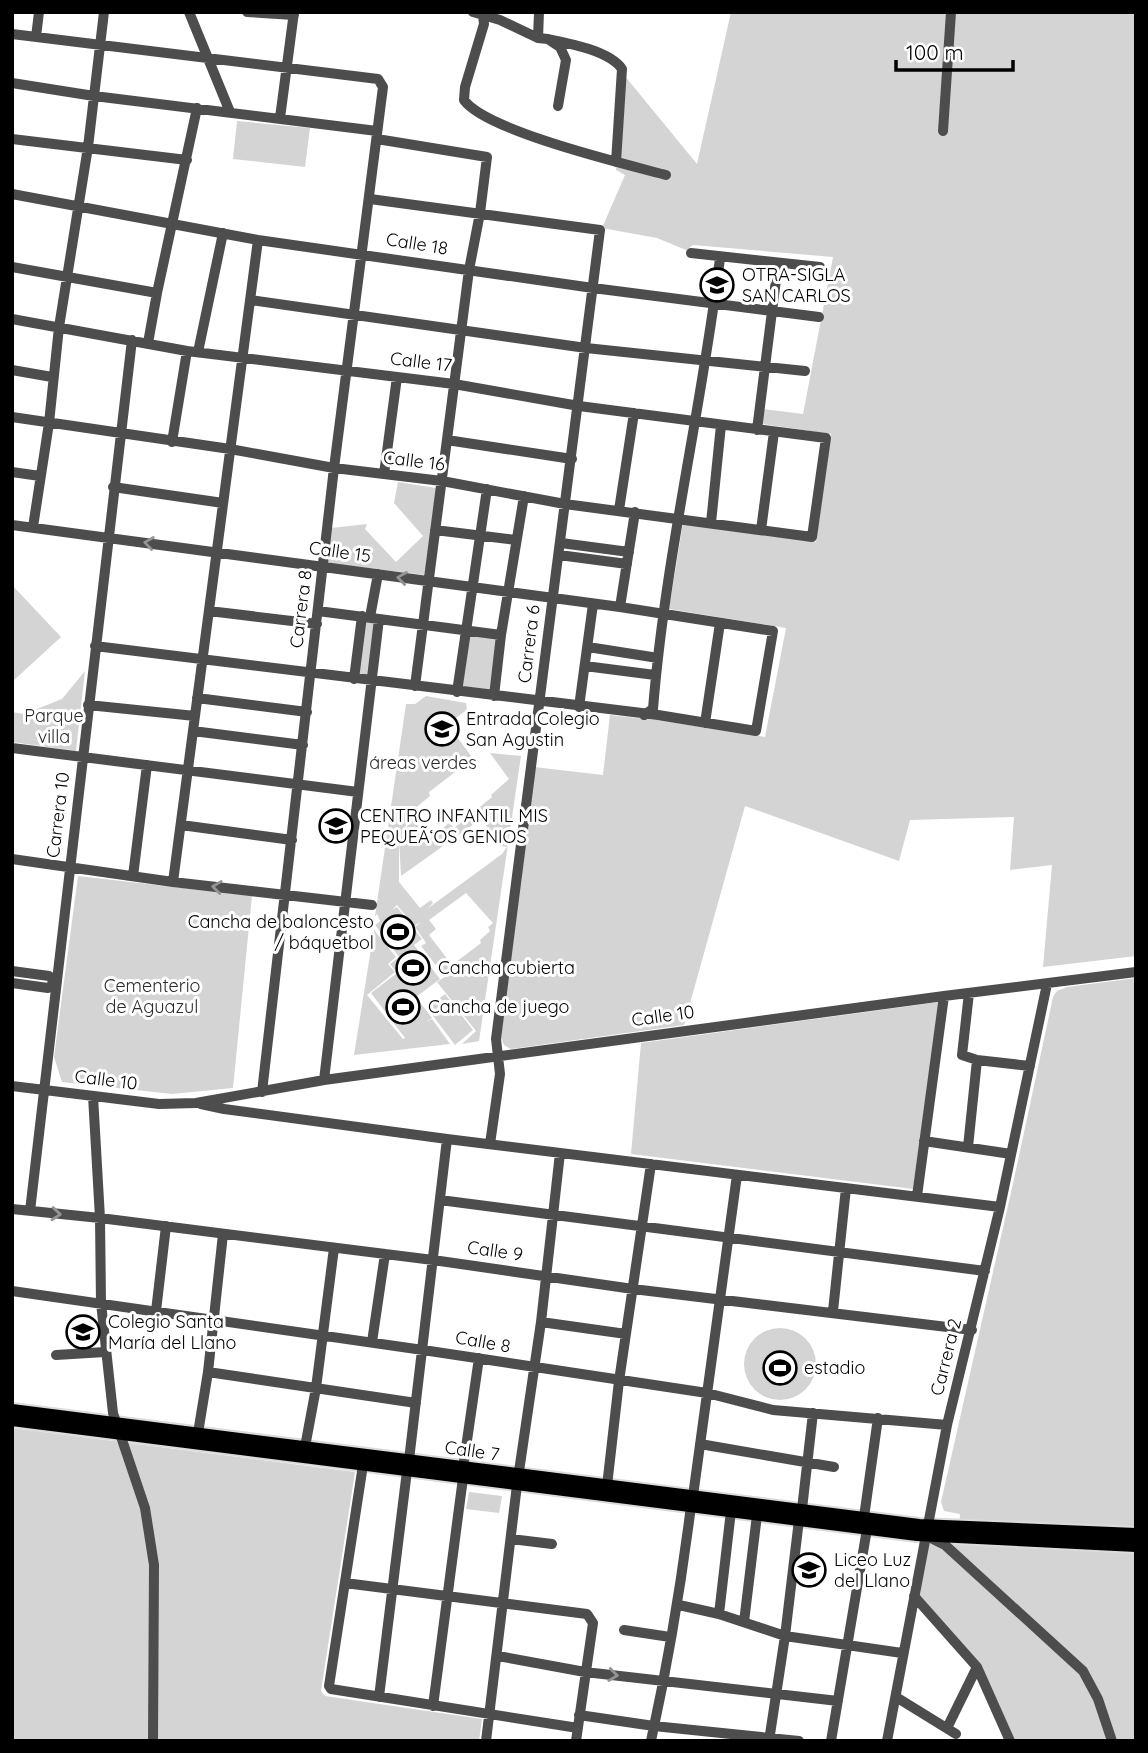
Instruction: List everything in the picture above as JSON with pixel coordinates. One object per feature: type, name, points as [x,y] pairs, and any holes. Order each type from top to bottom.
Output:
[{"type":"main road","name":"Calle 7","points":[[12,1410],[363,1465],[408,1466]]},
{"type":"main road","name":"Calle 7","points":[[12,1420],[198,1433],[305,1447],[408,1466],[926,1531]]},
{"type":"main road","name":"Calle 7","points":[[518,1480],[607,1486],[757,1515],[800,1514]]},
{"type":"main road","points":[[926,1531],[1136,1534]]},
{"type":"main road","points":[[926,1531],[1136,1546]]},
{"type":"street","points":[[36,37],[39,12]]},
{"type":"street","points":[[33,527],[49,422],[52,377],[66,277],[88,147],[104,12]]},
{"type":"street","points":[[189,12],[230,112]]},
{"type":"street","points":[[247,12],[294,14],[280,118]]},
{"type":"street","points":[[539,12],[543,38]]},
{"type":"street","points":[[943,131],[951,12]]},
{"type":"street","points":[[478,14],[500,20],[560,47],[566,60],[558,106]]},
{"type":"street","points":[[478,14],[484,24],[465,87],[464,100],[469,108],[516,131],[666,176]]},
{"type":"street","points":[[12,34],[207,59],[287,66]]},
{"type":"street","points":[[543,38],[576,44],[617,62],[622,69],[616,162]]},
{"type":"street","name":"Carrera 8","points":[[262,1092],[334,468],[383,87],[378,79],[287,66]]},
{"type":"street","points":[[12,83],[94,96],[280,118],[487,157],[454,384],[415,687]]},
{"type":"street","points":[[148,343],[197,108]]},
{"type":"street","points":[[12,139],[187,160]]},
{"type":"street","name":"Calle 18","points":[[12,194],[258,240],[819,317]]},
{"type":"street","points":[[370,199],[480,213]]},
{"type":"street","name":"Carrera 6","points":[[480,213],[600,230],[496,1038],[500,1074],[490,1144]]},
{"type":"street","points":[[172,442],[192,351],[223,233]]},
{"type":"street","points":[[173,882],[258,240]]},
{"type":"street","points":[[691,253],[820,267]]},
{"type":"street","points":[[644,715],[653,709],[664,614],[697,421],[720,258]]},
{"type":"street","points":[[757,430],[778,264]]},
{"type":"street","points":[[12,267],[157,293]]},
{"type":"street","points":[[250,300],[586,348],[805,371]]},
{"type":"street","name":"Calle 17","points":[[12,319],[192,351],[454,384],[634,414],[826,438],[812,537]]},
{"type":"street","name":"Carrera 10","points":[[30,1211],[131,341]]},
{"type":"street","points":[[12,370],[52,377]]},
{"type":"street","points":[[384,474],[397,377]]},
{"type":"street","points":[[619,510],[634,414]]},
{"type":"street","name":"Calle 16","points":[[12,417],[119,435],[230,449],[334,468],[442,481],[565,503],[812,537]]},
{"type":"street","points":[[710,523],[721,425]]},
{"type":"street","points":[[761,530],[774,432]]},
{"type":"street","points":[[447,440],[572,459]]},
{"type":"street","points":[[12,472],[40,476]]},
{"type":"street","points":[[113,487],[223,503]]},
{"type":"street","points":[[457,692],[487,489]]},
{"type":"street","points":[[494,696],[501,635],[524,496]]},
{"type":"street","points":[[620,607],[635,512]]},
{"type":"street","name":"Calle 15","points":[[12,525],[620,607],[773,631],[756,731],[705,723]]},
{"type":"street","points":[[435,530],[516,540]]},
{"type":"street","points":[[561,542],[628,558]]},
{"type":"street","points":[[559,555],[628,558]]},
{"type":"street","points":[[354,679],[378,574]]},
{"type":"street","points":[[579,707],[593,604]]},
{"type":"street","points":[[209,611],[317,624]]},
{"type":"street","points":[[318,611],[501,635]]},
{"type":"street","points":[[324,1080],[371,681],[370,618]]},
{"type":"street","points":[[95,646],[705,723],[720,623]]},
{"type":"street","points":[[588,647],[658,657]]},
{"type":"street","points":[[585,666],[655,675]]},
{"type":"street","points":[[197,698],[307,712]]},
{"type":"street","points":[[88,705],[195,716]]},
{"type":"street","points":[[193,731],[303,745]]},
{"type":"street","points":[[12,748],[358,792]]},
{"type":"street","points":[[133,876],[147,765]]},
{"type":"street","points":[[181,825],[292,840]]},
{"type":"street","points":[[12,859],[173,882],[372,905]]},
{"type":"street","points":[[12,971],[50,976],[56,983],[48,988],[12,983]]},
{"type":"street","name":"Calle 10","points":[[12,1086],[159,1104],[197,1102],[324,1080],[1136,972]]},
{"type":"street","name":"Carrera 2","points":[[887,1741],[947,1425],[1000,1207],[1047,984]]},
{"type":"street","points":[[969,993],[961,1051],[965,1057],[1030,1066]]},
{"type":"street","points":[[917,1196],[944,996]]},
{"type":"street","points":[[968,1147],[977,1060]]},
{"type":"street","points":[[93,1096],[105,1352],[117,1428],[145,1508],[154,1565],[153,1741]]},
{"type":"street","name":"Calle 10","points":[[197,1102],[237,1111],[447,1139],[1000,1207]]},
{"type":"street","points":[[379,1697],[447,1139]]},
{"type":"street","points":[[924,1141],[1011,1154]]},
{"type":"street","points":[[486,1741],[518,1480],[547,1276],[560,1153]]},
{"type":"street","points":[[607,1486],[619,1381],[651,1164]]},
{"type":"street","points":[[651,1741],[664,1682],[672,1621],[678,1605],[737,1175]]},
{"type":"street","points":[[833,1311],[846,1188]]},
{"type":"street","points":[[440,1200],[985,1271]]},
{"type":"street","name":"Calle 9","points":[[12,1209],[166,1226],[633,1289],[833,1311],[972,1330]]},
{"type":"street","points":[[156,1311],[166,1226]]},
{"type":"street","points":[[198,1433],[208,1372],[223,1234]]},
{"type":"street","points":[[305,1447],[316,1388],[334,1248]]},
{"type":"street","points":[[372,1342],[385,1254]]},
{"type":"street","name":"Calle 8","points":[[12,1291],[707,1393],[773,1410],[947,1425]]},
{"type":"street","points":[[541,1322],[626,1334]]},
{"type":"street","points":[[56,1356],[105,1352]]},
{"type":"street","points":[[433,1706],[479,1358]]},
{"type":"street","points":[[208,1372],[416,1403]]},
{"type":"street","points":[[769,1739],[813,1413]]},
{"type":"street","points":[[831,1741],[849,1644],[878,1418]]},
{"type":"street","points":[[700,1444],[834,1467]]},
{"type":"street","points":[[363,1465],[329,1686],[336,1691],[578,1728]]},
{"type":"street","points":[[719,1614],[731,1511]]},
{"type":"street","points":[[744,1622],[757,1515]]},
{"type":"street","points":[[926,1531],[1083,1671],[1098,1699],[1112,1741]]},
{"type":"street","points":[[511,1539],[552,1544]]},
{"type":"street","points":[[345,1583],[587,1615],[593,1623],[576,1741]]},
{"type":"street","points":[[914,1596],[977,1667],[1010,1741]]},
{"type":"street","points":[[678,1605],[719,1614],[785,1636],[902,1653]]},
{"type":"street","points":[[624,1630],[670,1637]]},
{"type":"street","points":[[498,1656],[585,1672],[838,1701]]},
{"type":"street","points":[[896,1697],[952,1731],[977,1667]]},
{"type":"street","points":[[579,1715],[654,1726],[799,1741]]},
{"type":"green space","points":[[731,12],[1136,12],[1136,956],[1043,967],[1052,865],[1010,870],[1014,817],[910,820],[899,861],[745,806],[684,1025],[511,1049],[504,1045],[501,1038],[534,767],[603,775],[610,715],[765,737],[786,628],[669,609],[683,523],[816,542],[831,434],[762,424],[763,409],[803,414],[833,257],[693,245],[686,250],[657,238],[602,228],[625,175],[616,170],[624,75],[697,164]]},
{"type":"green space","points":[[237,121],[310,128],[305,167],[233,159]]},
{"type":"green space","points":[[398,482],[436,488],[425,575],[326,563],[331,528],[367,524],[365,529],[396,562],[423,536],[394,503]]},
{"type":"green space","points":[[12,585],[61,637],[12,682]]},
{"type":"green space","points":[[364,618],[377,620],[369,679],[355,678]]},
{"type":"green space","points":[[467,633],[498,637],[491,694],[460,688]]},
{"type":"green space","name":"Parque villa","points":[[85,671],[76,751],[12,742],[12,712],[24,714],[62,699]]},
{"type":"green space","name":"áreas verdes","points":[[426,696],[466,703],[467,710],[436,732],[441,738],[451,729],[472,757],[470,759],[475,766],[469,771],[463,766],[429,792],[430,796],[413,810],[400,838],[412,818],[429,839],[449,823],[454,828],[492,797],[491,795],[509,779],[490,753],[521,756],[479,1041],[462,1044],[476,1031],[437,982],[445,977],[421,946],[426,943],[415,927],[421,922],[414,926],[397,905],[392,910],[397,907],[422,939],[414,945],[440,979],[416,997],[432,1018],[426,1022],[432,1019],[450,1044],[354,1055],[374,930],[396,957],[388,964],[395,972],[367,995],[403,1039],[405,1038],[371,993],[397,973],[390,964],[399,957],[375,925],[380,921],[377,914],[375,916],[406,704],[415,704]],"holes":[[[481,819],[501,846],[507,847],[502,854],[427,909],[433,903],[431,900],[420,908],[399,882],[399,840],[401,876]],[[466,893],[493,923],[488,927],[490,931],[480,940],[481,943],[452,965],[429,935],[436,929],[429,920]]]},
{"type":"green space","name":"Cementerio de Aguazul","points":[[78,876],[252,896],[233,1088],[172,1094],[62,1082],[54,1057]]},
{"type":"green space","points":[[1136,978],[1136,1741],[1015,1741],[981,1665],[919,1595],[928,1539],[959,1540],[960,1514],[944,1511],[941,1502],[1053,997],[1057,991],[1067,987]]},
{"type":"green space","points":[[445,994],[473,1030],[455,1045],[427,1008]]},
{"type":"green space","points":[[939,1002],[913,1189],[631,1154],[641,1043]]},
{"type":"green space","name":"estadio","points":[[780,1328],[794,1331],[806,1338],[813,1350],[816,1364],[813,1378],[806,1390],[794,1397],[780,1400],[766,1397],[754,1390],[747,1378],[744,1364],[747,1350],[754,1338],[766,1331]]},
{"type":"green space","points":[[12,1428],[355,1472],[321,1691],[325,1696],[482,1719],[479,1741],[12,1741]]},
{"type":"green space","points":[[469,1492],[502,1496],[499,1513],[466,1509]]},
{"type":"place","name":"OTRA-SIGLA SAN CARLOS","points":[[717,285]]},
{"type":"place","name":"Entrada Colegio San Agustin","points":[[442,729]]},
{"type":"place","name":"CENTRO INFANTIL MIS PEQUEÃ‘OS GENIOS","points":[[336,826]]},
{"type":"place","name":"Cancha de baloncesto / báquetbol","points":[[398,932]]},
{"type":"place","name":"Cancha cubierta","points":[[413,968]]},
{"type":"place","name":"Cancha de juego","points":[[403,1007]]},
{"type":"place","name":"Colegio Santa María del Llano","points":[[83,1332]]},
{"type":"place","name":"estadio","points":[[780,1368]]},
{"type":"place","name":"Liceo Luz del Llano","points":[[809,1570]]}]
